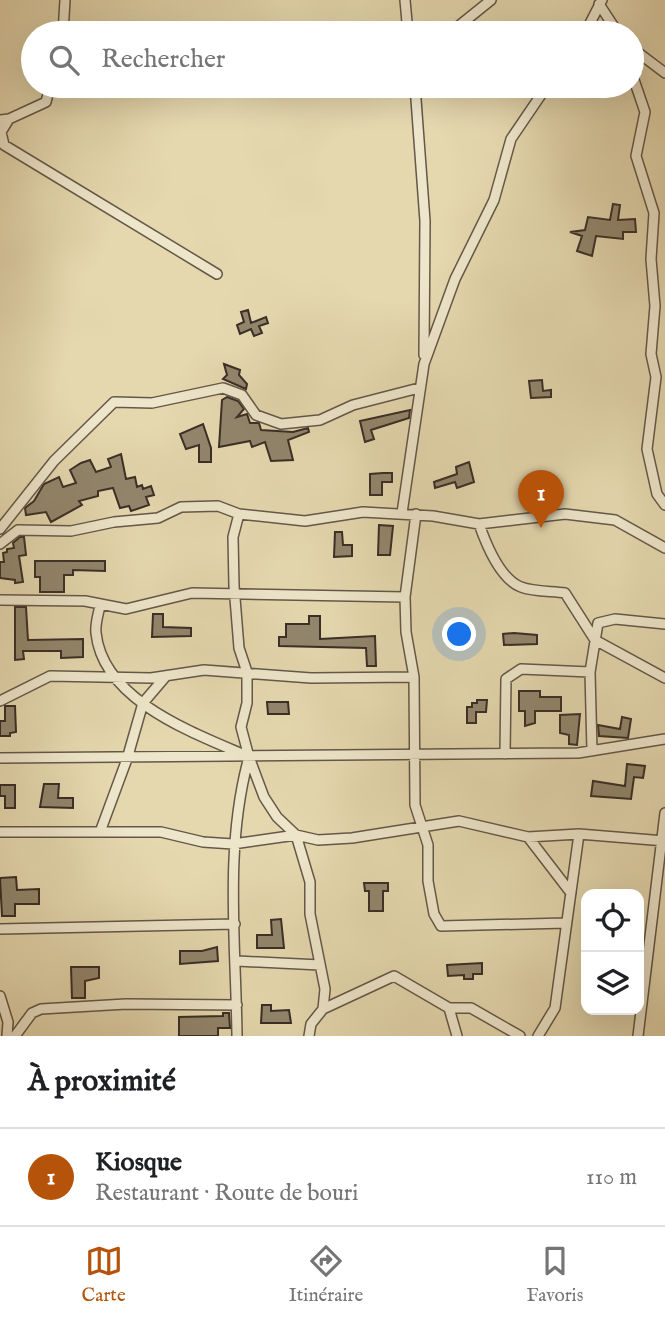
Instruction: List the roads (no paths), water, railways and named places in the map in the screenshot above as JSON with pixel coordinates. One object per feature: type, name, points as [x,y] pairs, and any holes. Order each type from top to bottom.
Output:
[{"type":"street","points":[[64,21],[65,0]]},
{"type":"street","points":[[405,0],[407,21]]},
{"type":"street","points":[[465,21],[491,0]]},
{"type":"street","points":[[591,21],[601,2]]},
{"type":"street","points":[[601,2],[611,21]]},
{"type":"street","points":[[644,57],[665,73]]},
{"type":"street","points":[[47,98],[46,102],[5,119],[1,132],[4,145],[217,274]]},
{"type":"street","points":[[417,98],[425,221],[424,364]]},
{"type":"street","points":[[402,513],[424,364],[455,279],[494,200],[511,139],[539,98]]},
{"type":"street","points":[[640,98],[645,112],[636,156],[654,213],[651,259],[655,306],[651,354],[656,377],[647,449],[657,494],[665,505]]},
{"type":"street","points":[[0,529],[54,461],[114,402],[152,404],[223,388],[242,395],[256,415],[281,424],[320,420],[353,405],[419,388]]},
{"type":"street","points":[[0,544],[18,530],[71,531],[114,522],[158,518],[180,507],[218,506],[239,514],[305,521],[363,512],[416,514],[479,524],[565,514],[615,520],[665,548]]},
{"type":"street","points":[[239,514],[233,537],[239,649],[247,672],[247,703],[241,727],[248,757],[264,797],[277,817],[296,835],[310,882],[310,914],[325,989],[323,1009]]},
{"type":"street","points":[[416,514],[405,597],[406,632],[414,677],[415,805],[428,845],[428,881],[434,914],[441,926],[566,923]]},
{"type":"street","points":[[479,524],[487,547],[507,576],[520,587],[565,593],[595,640],[665,678]]},
{"type":"street","points":[[0,600],[85,601],[126,609],[192,593],[405,597]]},
{"type":"street","points":[[100,606],[95,630],[99,650],[115,679],[143,703],[190,730],[248,757]]},
{"type":"street","points":[[592,751],[590,672],[598,623],[615,619],[665,624]]},
{"type":"street","points":[[505,754],[506,679],[522,669],[590,672]]},
{"type":"street","points":[[0,701],[51,676],[115,679],[166,676],[204,670],[311,678],[414,677]]},
{"type":"street","points":[[100,832],[127,759],[143,703],[166,676]]},
{"type":"street","points":[[0,758],[505,754],[592,751],[665,739]]},
{"type":"street","points":[[237,1036],[233,844],[239,791],[248,757]]},
{"type":"street","points":[[638,1036],[665,813]]},
{"type":"street","points":[[0,832],[161,832],[203,842],[233,844],[296,835],[329,839],[460,821],[528,837],[579,834],[663,841]]},
{"type":"street","points":[[538,1036],[555,1008],[579,834]]},
{"type":"street","points":[[528,837],[571,892]]},
{"type":"street","points":[[0,929],[235,924]]},
{"type":"street","points":[[237,961],[320,965]]},
{"type":"street","points":[[309,1036],[311,1024],[323,1009],[394,976],[449,1008],[471,1008],[520,1036]]},
{"type":"street","points":[[0,996],[8,1022],[7,1036]]},
{"type":"street","points":[[15,1036],[32,1013],[41,1009],[126,1004],[237,1005]]},
{"type":"street","points":[[449,1008],[457,1036]]},
{"type":"place","name":"Kiosque","points":[[541,528]]}]
